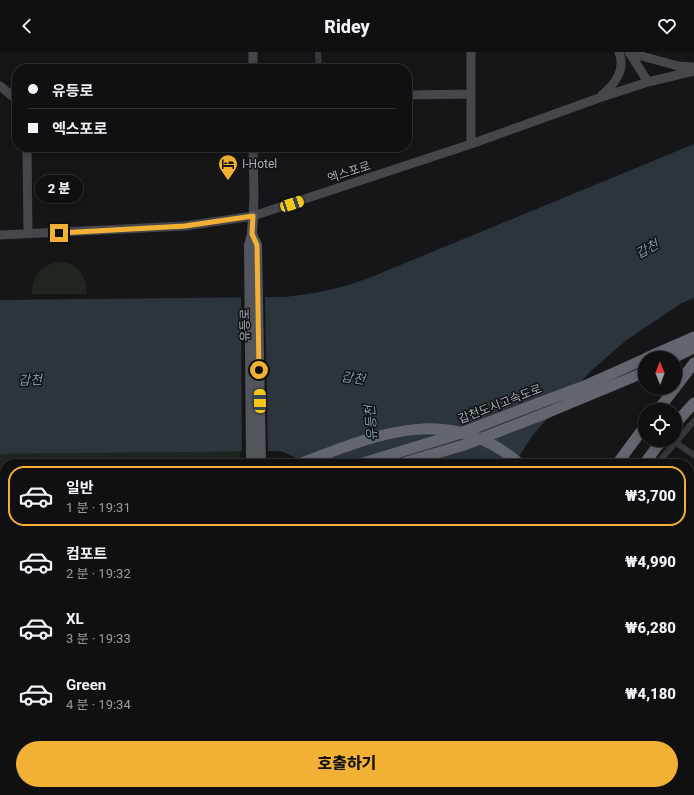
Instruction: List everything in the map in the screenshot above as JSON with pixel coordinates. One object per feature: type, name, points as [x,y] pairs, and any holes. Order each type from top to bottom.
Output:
[{"type":"highway","name":"갑천도시고속도로","points":[[662,351],[694,337]]},
{"type":"highway","points":[[682,354],[694,348]]},
{"type":"highway","name":"갑천도시고속도로","points":[[376,459],[461,433],[582,387],[638,362]]},
{"type":"highway","points":[[682,379],[694,363]]},
{"type":"highway","name":"갑천도시고속도로","points":[[417,459],[464,445],[638,375]]},
{"type":"highway","points":[[663,403],[670,395]]},
{"type":"highway","points":[[682,417],[694,404]]},
{"type":"highway","points":[[313,459],[376,436],[393,432],[426,428],[450,430],[465,434],[498,447],[514,459]]},
{"type":"highway","points":[[621,459],[638,436]]},
{"type":"highway","points":[[648,459],[657,447]]},
{"type":"main road","points":[[253,52],[253,64]]},
{"type":"main road","points":[[471,52],[471,144]]},
{"type":"main road","points":[[599,98],[611,87],[618,77],[621,68],[621,57],[618,52]]},
{"type":"main road","points":[[629,52],[678,66],[694,66]]},
{"type":"main road","points":[[629,52],[648,82]]},
{"type":"main road","name":"엑스포로","points":[[0,235],[185,226],[253,216],[471,144],[599,98],[648,82],[694,70]]},
{"type":"main road","points":[[0,86],[12,96]]},
{"type":"main road","points":[[412,96],[471,94]]},
{"type":"main road","points":[[27,152],[28,234]]},
{"type":"main road","points":[[253,216],[254,152]]},
{"type":"main road","name":"유등로","points":[[251,459],[249,245],[252,234],[253,216]]},
{"type":"main road","name":"유등로","points":[[252,234],[257,245],[261,459]]},
{"type":"street","points":[[318,52],[318,64]]},
{"type":"street","points":[[682,434],[694,421]]},
{"type":"street","points":[[661,459],[671,447]]},
{"type":"street","points":[[682,447],[694,455]]},
{"type":"shaded area","points":[[58,262],[71,264],[80,271],[85,281],[87,294],[32,294],[35,277],[38,273],[46,266]]},
{"type":"shaded area","points":[[240,451],[240,459],[0,459],[0,454]]},
{"type":"water","points":[[694,144],[694,298],[682,303],[628,339],[594,368],[564,399],[533,435],[517,459],[296,459],[281,451],[0,454],[0,300],[284,297],[327,290],[369,278]]},
{"type":"pier","points":[[265,295],[268,453],[242,453],[241,296]]},
{"type":"place","name":"I-Hotel","points":[[228,181]]},
{"type":"route","points":[[59,233],[152,229],[185,226],[253,216],[252,234],[257,245],[259,370]]},
{"type":"water label","name":"갑천","points":[[647,249]]},
{"type":"water label","name":"갑천","points":[[353,378]]},
{"type":"water label","name":"갑천","points":[[30,380]]},
{"type":"water label","name":"유등천","points":[[371,423]]}]
